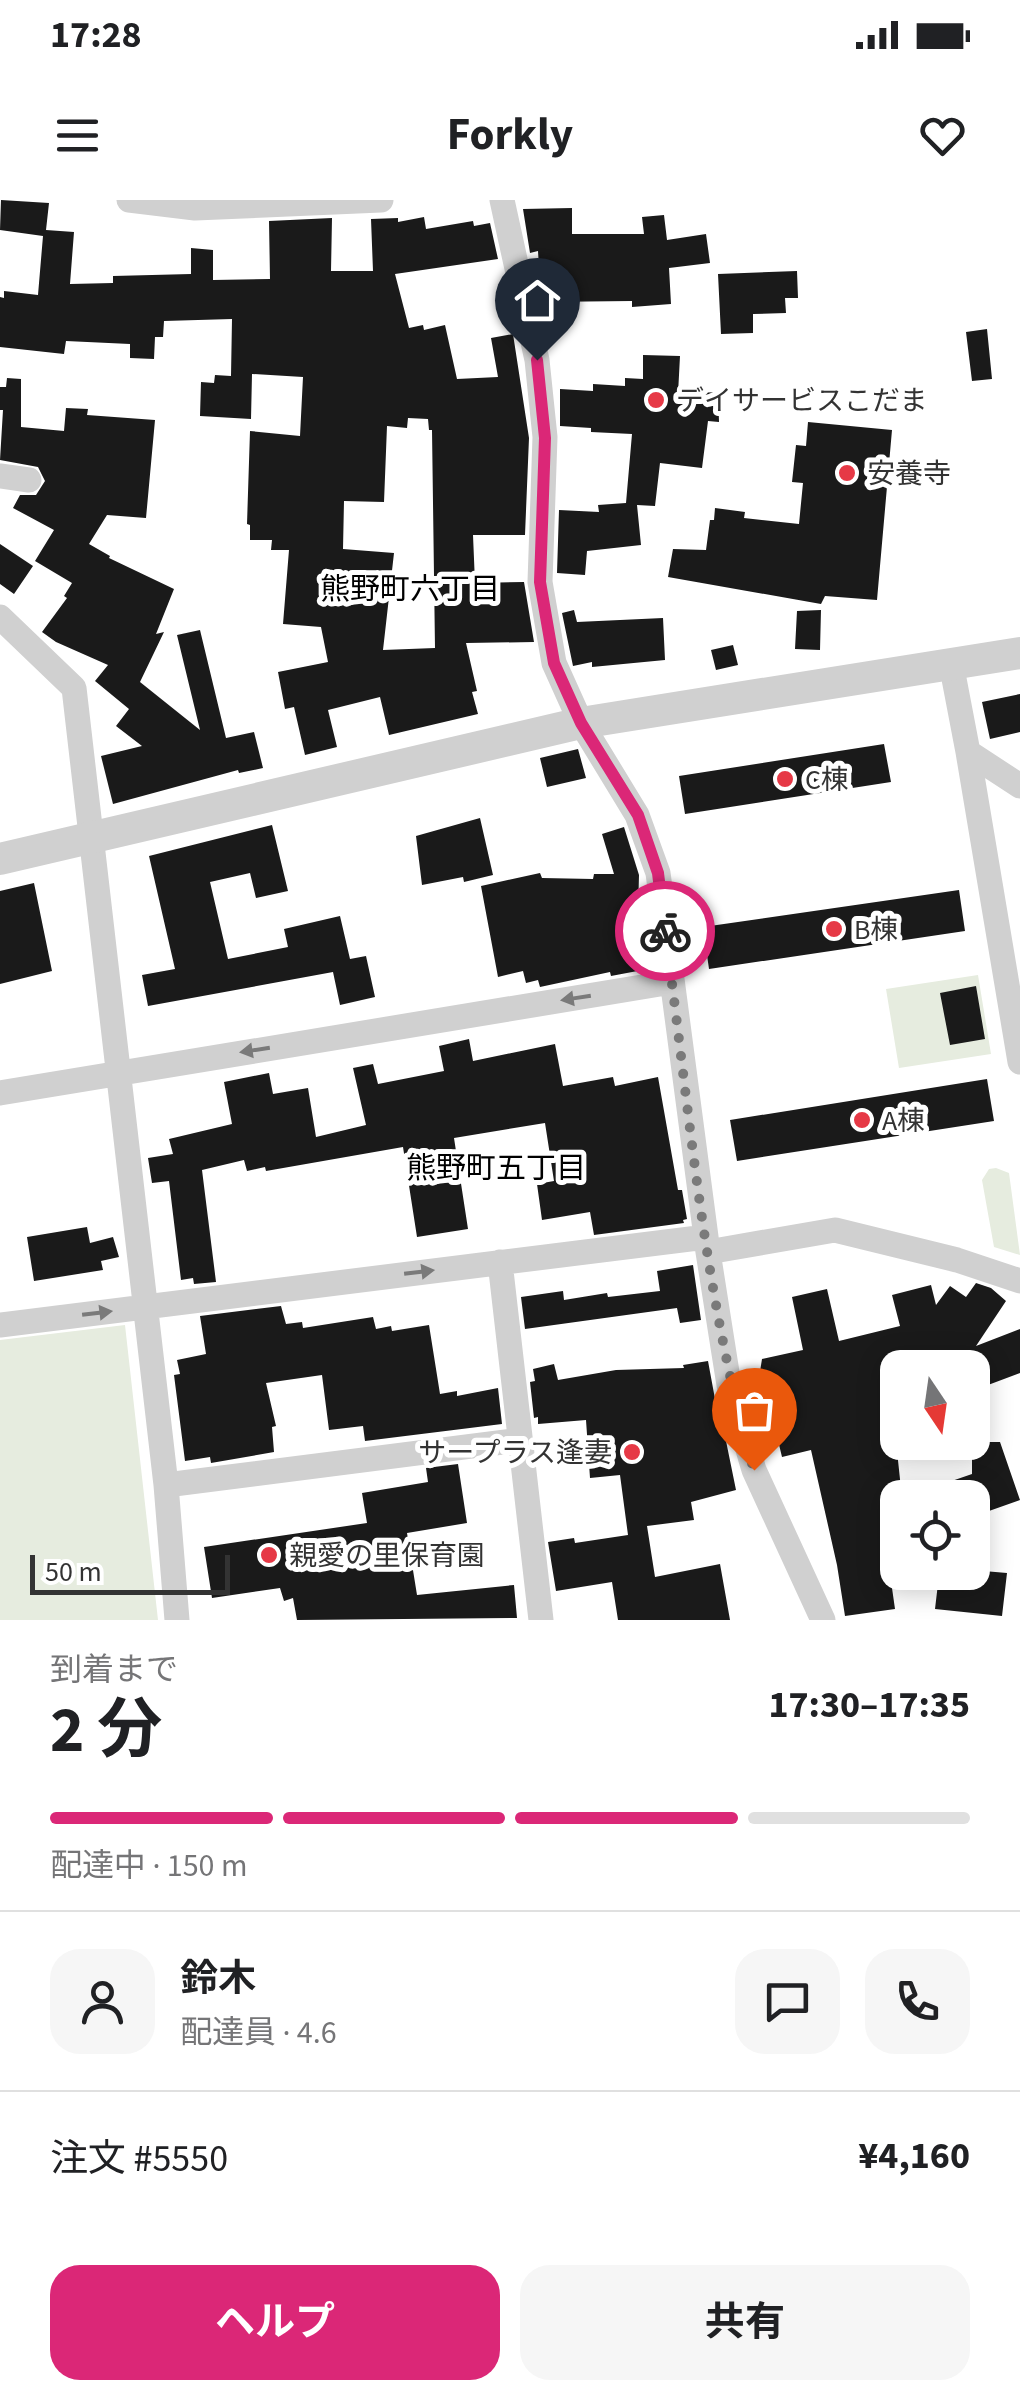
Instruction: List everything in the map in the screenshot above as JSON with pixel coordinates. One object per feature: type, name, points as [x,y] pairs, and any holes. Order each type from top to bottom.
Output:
[{"type":"street","points":[[129,200],[196,208],[381,200]]},
{"type":"street","points":[[502,200],[537,360],[545,438],[540,582],[554,663],[581,723],[638,815],[658,873],[707,1244],[730,1385],[754,1470],[823,1620]]},
{"type":"street","points":[[0,476],[28,480]]},
{"type":"street","points":[[0,617],[74,688],[166,1485],[178,1620]]},
{"type":"street","points":[[0,858],[581,723],[1020,654]]},
{"type":"street","points":[[951,663],[1020,1062]]},
{"type":"street","points":[[968,752],[1020,786]]},
{"type":"street","points":[[0,1093],[672,982]]},
{"type":"street","points":[[0,1325],[500,1262],[835,1230],[957,1260],[1020,1281]]},
{"type":"street","points":[[500,1262],[542,1620]]},
{"type":"street","points":[[166,1485],[520,1440]]},
{"type":"shaded area","points":[[978,975],[991,1054],[899,1068],[886,989]]},
{"type":"shaded area","points":[[989,1169],[1009,1173],[1020,1255],[994,1247],[982,1180]]},
{"type":"shaded area","points":[[125,1325],[158,1620],[0,1620],[0,1340]]},
{"type":"building","points":[[1,200],[49,203],[46,230],[74,232],[70,284],[113,283],[113,276],[191,274],[191,248],[213,250],[213,280],[270,279],[269,221],[332,218],[331,271],[373,271],[371,219],[398,218],[398,222],[424,217],[426,229],[473,221],[474,226],[490,223],[498,259],[395,274],[409,328],[423,325],[424,330],[445,325],[457,379],[498,377],[491,338],[513,334],[529,438],[525,535],[473,535],[475,583],[524,582],[534,642],[466,643],[478,714],[389,735],[380,697],[328,710],[337,747],[305,755],[294,707],[285,709],[278,672],[328,662],[321,627],[283,624],[289,550],[271,550],[272,540],[250,540],[247,524],[250,431],[300,436],[303,377],[252,374],[251,419],[200,416],[201,382],[214,383],[215,375],[231,376],[232,319],[164,321],[163,337],[155,337],[154,359],[130,358],[130,344],[66,341],[64,354],[0,347],[0,297],[4,298],[4,291],[38,295],[43,236],[0,230]],"holes":[[[408,418],[428,419],[432,430],[435,648],[383,650],[394,553],[343,549],[344,501],[384,502],[387,426],[407,428]]]},
{"type":"building","points":[[572,208],[572,234],[644,234],[642,217],[664,215],[667,240],[706,234],[710,263],[669,268],[671,304],[632,307],[632,301],[541,302],[538,251],[530,253],[523,209]]},
{"type":"building","points":[[797,271],[798,298],[785,298],[786,313],[753,314],[753,333],[721,334],[718,274]]},
{"type":"building","points":[[987,329],[992,379],[972,381],[966,332]]},
{"type":"building","points":[[643,355],[680,356],[678,394],[718,392],[719,422],[708,421],[702,468],[660,463],[655,506],[637,505],[641,545],[587,551],[585,575],[557,573],[559,510],[599,512],[598,505],[626,503],[632,434],[560,426],[560,389],[593,391],[593,384],[625,386],[625,378],[643,379]]},
{"type":"building","points":[[7,378],[21,379],[21,427],[64,431],[66,408],[88,409],[87,415],[155,420],[146,518],[107,515],[89,544],[109,558],[174,589],[156,634],[164,632],[140,682],[200,730],[177,635],[200,630],[226,738],[254,732],[263,768],[239,773],[238,770],[113,804],[101,756],[142,746],[116,726],[129,709],[95,681],[108,665],[42,632],[67,598],[64,596],[72,583],[35,561],[54,530],[13,508],[20,495],[36,495],[45,481],[38,467],[0,460],[0,387],[6,387]]},
{"type":"building","points":[[808,422],[892,430],[877,600],[825,596],[821,604],[668,577],[673,549],[706,550],[715,508],[745,512],[744,518],[799,524],[803,483],[792,482],[796,445],[806,446]]},
{"type":"building","points":[[0,544],[33,566],[14,594],[0,584]]},
{"type":"building","points":[[574,610],[577,622],[663,618],[665,660],[573,666],[562,613]]},
{"type":"building","points":[[821,610],[820,650],[795,649],[797,611]]},
{"type":"building","points":[[733,645],[738,665],[716,670],[711,650]]},
{"type":"building","points":[[1020,694],[1020,732],[990,739],[982,702]]},
{"type":"building","name":"C棟","points":[[884,744],[891,782],[685,814],[679,776]]},
{"type":"building","points":[[578,749],[586,778],[547,787],[540,758]]},
{"type":"building","points":[[480,818],[493,875],[422,885],[416,836]]},
{"type":"building","points":[[272,825],[288,891],[256,898],[250,873],[210,882],[228,959],[288,947],[284,929],[340,916],[350,959],[366,956],[375,997],[340,1005],[333,972],[148,1006],[142,975],[175,969],[149,856]]},
{"type":"building","points":[[624,827],[639,875],[638,911],[645,911],[650,938],[653,960],[646,962],[648,969],[611,976],[610,972],[540,987],[538,980],[526,983],[523,971],[498,977],[481,886],[540,873],[542,878],[593,879],[594,874],[614,874],[602,834]]},
{"type":"building","points":[[34,883],[52,971],[0,984],[0,891]]},
{"type":"building","name":"B棟","points":[[959,890],[965,931],[709,969],[703,927]]},
{"type":"building","points":[[976,986],[985,1039],[950,1045],[940,993]]},
{"type":"building","points":[[469,1039],[473,1061],[555,1044],[563,1086],[613,1077],[615,1086],[658,1077],[678,1190],[682,1190],[687,1219],[684,1223],[594,1235],[590,1212],[542,1220],[537,1184],[554,1181],[545,1123],[454,1138],[468,1229],[417,1237],[403,1147],[266,1171],[265,1167],[247,1171],[244,1160],[202,1170],[216,1282],[194,1284],[193,1278],[181,1280],[169,1181],[152,1183],[148,1158],[173,1154],[169,1139],[232,1124],[224,1082],[269,1073],[273,1094],[308,1088],[316,1137],[366,1125],[353,1068],[373,1064],[378,1084],[444,1071],[439,1046]]},
{"type":"building","name":"A棟","points":[[987,1079],[994,1121],[737,1161],[730,1120]]},
{"type":"building","points":[[87,1227],[90,1243],[113,1237],[119,1257],[101,1261],[103,1270],[34,1281],[27,1237]]},
{"type":"building","points":[[693,1265],[701,1320],[680,1323],[677,1308],[525,1329],[521,1297],[563,1291],[564,1300],[660,1291],[657,1271]]},
{"type":"building","points":[[976,1283],[991,1288],[1006,1301],[976,1346],[1020,1329],[1020,1373],[990,1384],[990,1350],[880,1350],[880,1460],[898,1460],[900,1480],[880,1480],[880,1590],[892,1590],[895,1609],[845,1616],[811,1450],[782,1457],[776,1432],[766,1434],[760,1406],[765,1404],[759,1378],[762,1359],[803,1350],[792,1297],[827,1289],[839,1341],[900,1326],[892,1295],[931,1285],[936,1305],[950,1286],[966,1297]]},
{"type":"building","points":[[281,1306],[286,1324],[302,1322],[303,1328],[373,1317],[376,1329],[391,1326],[392,1331],[429,1325],[440,1394],[457,1391],[457,1396],[498,1388],[502,1424],[365,1441],[363,1426],[329,1430],[322,1375],[266,1383],[276,1426],[272,1427],[274,1452],[211,1463],[210,1457],[185,1461],[174,1375],[180,1374],[177,1360],[206,1354],[200,1316]]},
{"type":"building","points":[[708,1361],[736,1490],[691,1502],[694,1520],[647,1526],[655,1577],[720,1564],[730,1620],[618,1620],[612,1582],[556,1591],[548,1542],[574,1538],[575,1543],[628,1535],[620,1475],[590,1478],[586,1420],[538,1424],[538,1417],[534,1418],[530,1382],[535,1381],[533,1369],[554,1364],[558,1380],[616,1370],[684,1368],[683,1365]]},
{"type":"building","points":[[990,1442],[1000,1442],[1020,1500],[990,1511],[990,1480],[955,1480],[972,1474],[972,1460],[990,1460]]},
{"type":"building","points":[[458,1464],[467,1523],[407,1533],[417,1595],[514,1585],[517,1618],[297,1620],[293,1598],[284,1601],[280,1588],[212,1598],[204,1547],[367,1523],[362,1493],[428,1482],[426,1468]]},
{"type":"building","points":[[990,1572],[1007,1573],[1002,1616],[935,1609],[937,1590],[990,1590]]},
{"type":"way so far","points":[[665,931],[708,1252],[730,1385],[754,1470]]},
{"type":"place","name":"デイサービスこだま","points":[[656,400]]},
{"type":"place","name":"安養寺","points":[[847,473]]},
{"type":"place","name":"C棟","points":[[785,779]]},
{"type":"place","name":"B棟","points":[[834,929]]},
{"type":"place","name":"A棟","points":[[862,1120]]},
{"type":"place","name":"サープラス逢妻","points":[[632,1452]]},
{"type":"place","name":"親愛の里保育園","points":[[269,1555]]},
{"type":"district","name":"熊野町六丁目","points":[[410,589]]},
{"type":"district","name":"熊野町五丁目","points":[[496,1168]]},
{"type":"route","points":[[537,360],[545,438],[540,582],[554,663],[581,723],[638,815],[658,873],[665,931]]}]
